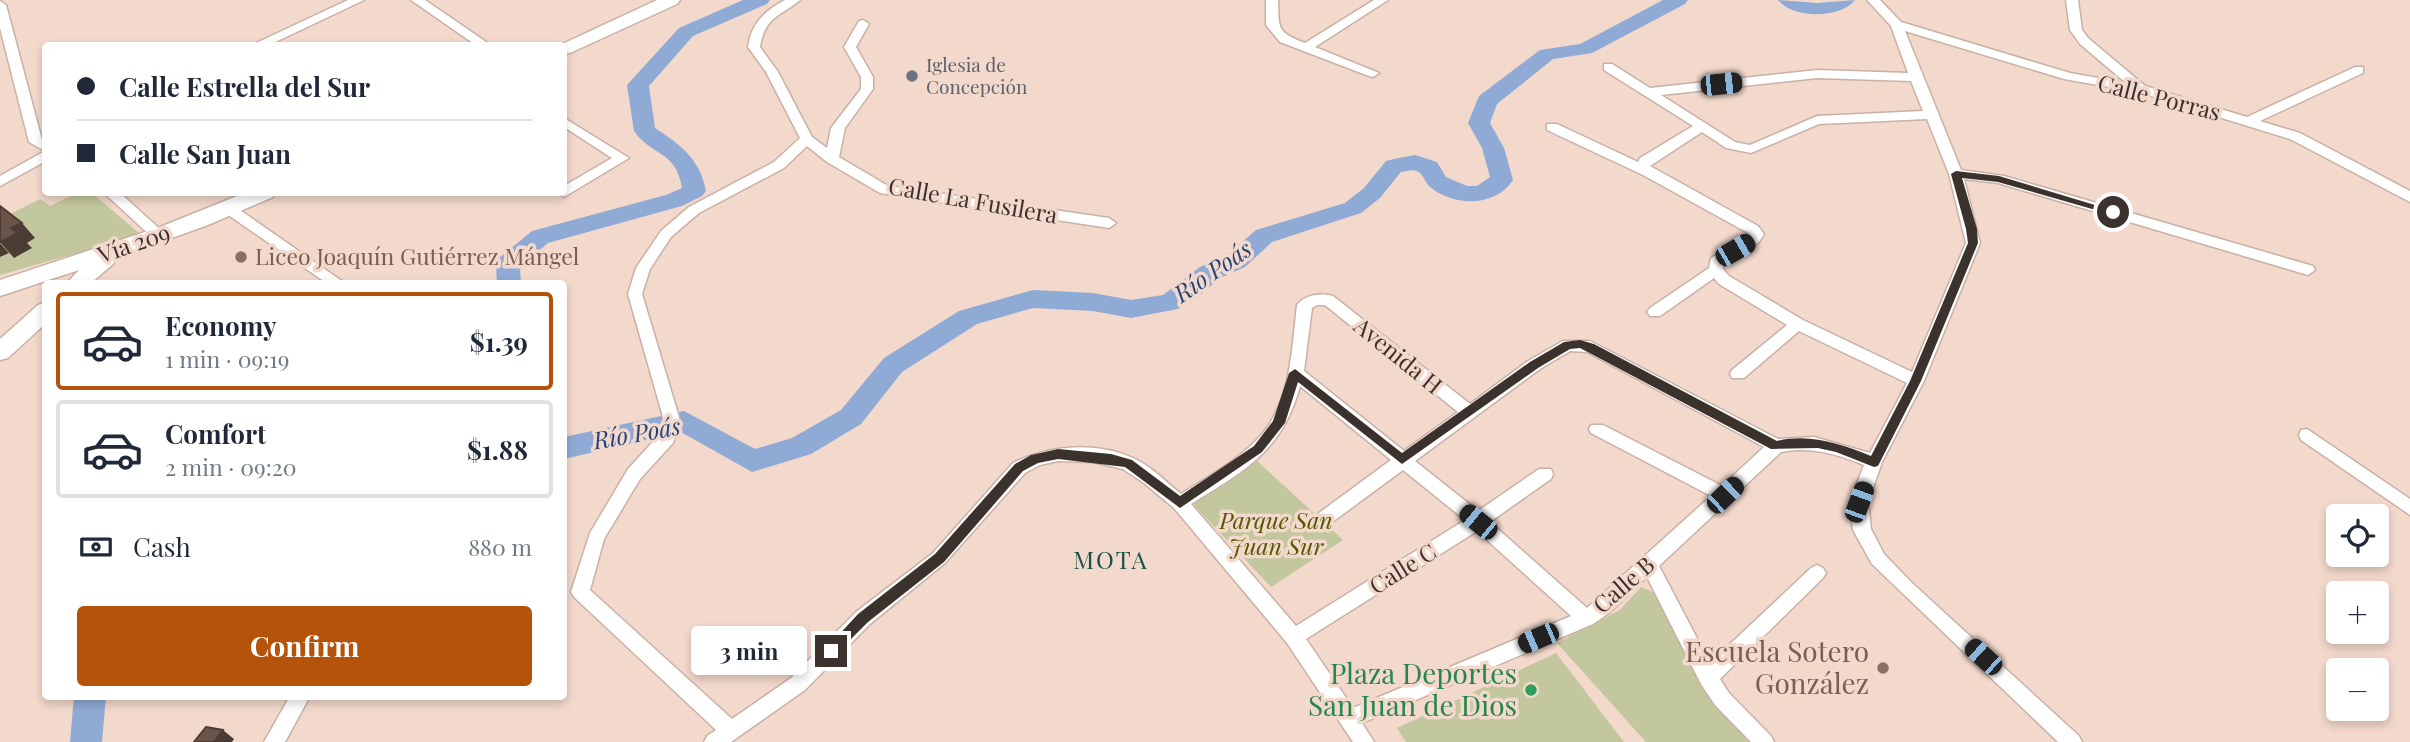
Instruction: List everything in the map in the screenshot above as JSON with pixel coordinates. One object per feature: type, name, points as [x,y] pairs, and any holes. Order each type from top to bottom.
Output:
[{"type":"main road","points":[[567,48],[671,0]]},
{"type":"main road","name":"Vía 209","points":[[0,288],[117,251],[257,196]]},
{"type":"main road","points":[[81,280],[117,251]]},
{"type":"main road","points":[[43,274],[60,276],[65,280]]},
{"type":"main road","points":[[0,352],[42,314]]},
{"type":"street","points":[[417,0],[480,42]]},
{"type":"street","points":[[731,731],[580,592],[596,538],[634,474],[667,438],[673,424],[635,294],[643,268],[666,234],[687,216],[716,196],[779,165],[807,139],[772,72],[754,47],[755,32],[767,14],[794,0]]},
{"type":"street","points":[[1272,0],[1271,24],[1274,31],[1284,39],[1373,73]]},
{"type":"street","points":[[1306,47],[1381,0]]},
{"type":"street","points":[[1872,0],[1897,25],[1930,115],[1956,174],[1972,229],[1973,243],[1916,381],[1874,462],[1859,502],[1863,530],[1878,559],[2072,742]]},
{"type":"street","points":[[2072,0],[2076,30],[2084,41],[2140,89]]},
{"type":"street","points":[[265,42],[352,1]]},
{"type":"street","points":[[0,5],[6,44],[36,142],[42,145]]},
{"type":"street","points":[[832,159],[838,128],[867,89],[867,77],[850,47],[863,24]]},
{"type":"street","name":"Calle Porras","points":[[1897,25],[2068,76],[2140,89],[2295,136],[2410,197]]},
{"type":"street","points":[[1608,67],[1731,145],[1751,149],[1817,120],[1930,115]]},
{"type":"street","points":[[2249,121],[2359,70]]},
{"type":"street","points":[[1649,92],[1817,74],[1917,77]]},
{"type":"street","points":[[567,124],[622,158],[567,190]]},
{"type":"street","points":[[1648,172],[1643,167],[1645,161],[1702,125]]},
{"type":"street","points":[[1552,127],[1648,172],[1753,229],[1757,234],[1754,239],[1716,261],[1716,270],[1724,279],[1798,324],[1916,381]]},
{"type":"street","name":"Calle La Fusilera","points":[[807,139],[832,159],[885,190],[1109,223]]},
{"type":"street","points":[[0,182],[42,157]]},
{"type":"street","points":[[1956,174],[1999,179],[2308,270]]},
{"type":"street","points":[[114,196],[158,235]]},
{"type":"street","points":[[229,209],[333,280]]},
{"type":"street","points":[[1655,312],[1716,270]]},
{"type":"street","name":"Avenida H","points":[[1295,373],[1305,305],[1315,300],[1328,300],[1469,412]]},
{"type":"street","points":[[1738,374],[1798,324]]},
{"type":"street","points":[[1325,518],[1534,365],[1568,345],[1590,347],[1776,446],[1788,443],[1818,444],[1874,462]]},
{"type":"street","points":[[1180,503],[1258,449],[1279,423],[1295,373],[1478,522],[1586,618]]},
{"type":"street","points":[[1597,429],[1725,495]]},
{"type":"street","points":[[2307,435],[2410,508]]},
{"type":"street","name":"Calle B","points":[[1349,719],[1586,618],[1603,607],[1776,446]]},
{"type":"street","points":[[714,742],[798,684],[863,618],[939,558],[1019,468],[1036,459],[1058,454],[1093,455],[1128,463],[1180,503],[1294,637],[1364,742]]},
{"type":"street","name":"Calle C","points":[[1294,637],[1478,522],[1545,474]]},
{"type":"street","points":[[1649,564],[1707,678],[1722,699],[1763,742]]},
{"type":"street","points":[[1707,678],[1817,573]]},
{"type":"street","points":[[274,742],[299,700]]},
{"type":"green space","points":[[71,196],[96,196],[141,235],[0,275],[0,219],[40,199],[50,206]]},
{"type":"green space","name":"Parque San Juan Sur","points":[[1256,460],[1343,540],[1271,587],[1193,504]]},
{"type":"green space","points":[[1641,587],[1658,594],[1755,742],[1646,742],[1557,643],[1620,610]]},
{"type":"green space","name":"Plaza Deportes San Juan de Dios","points":[[1556,653],[1624,742],[1406,742],[1397,728]]},
{"type":"building","points":[[0,206],[22,223],[11,228],[18,233],[0,242]]},
{"type":"building","points":[[206,727],[223,730],[214,742],[194,742]]},
{"type":"waterway","points":[[509,280],[508,264],[540,237],[674,201],[694,191],[689,170],[684,162],[672,149],[645,131],[638,85],[686,32],[760,0]]},
{"type":"waterway","name":"Río Poás","points":[[567,447],[684,421],[752,461],[801,446],[851,417],[893,365],[968,317],[1033,299],[1093,302],[1131,309],[1169,303],[1194,287],[1209,273],[1236,261],[1264,236],[1353,208],[1372,193],[1394,166],[1415,162],[1429,167],[1438,182],[1463,193],[1481,194],[1502,180],[1493,148],[1479,123],[1487,101],[1547,54],[1585,49],[1678,0]]},
{"type":"waterway","name":"Río Poás","points":[[1788,0],[1817,9],[1845,0]]},
{"type":"waterway","points":[[86,742],[90,700]]},
{"type":"place","name":"Iglesia de Concepción","points":[[912,76]]},
{"type":"place","name":"Liceo Joaquín Gutiérrez Mángel","points":[[241,257]]},
{"type":"place","name":"Escuela Sotero González","points":[[1883,668]]},
{"type":"place","name":"Plaza Deportes San Juan de Dios","points":[[1531,690]]},
{"type":"district","name":"MOTA","points":[[1111,561]]},
{"type":"route","points":[[831,651],[863,618],[939,558],[1019,468],[1036,459],[1058,454],[1093,455],[1128,463],[1180,503],[1258,449],[1279,423],[1295,373],[1402,460],[1534,365],[1568,345],[1580,344],[1776,446],[1788,443],[1818,444],[1874,462],[1916,381],[1973,243],[1972,229],[1956,174],[1999,179],[2113,212]]}]
